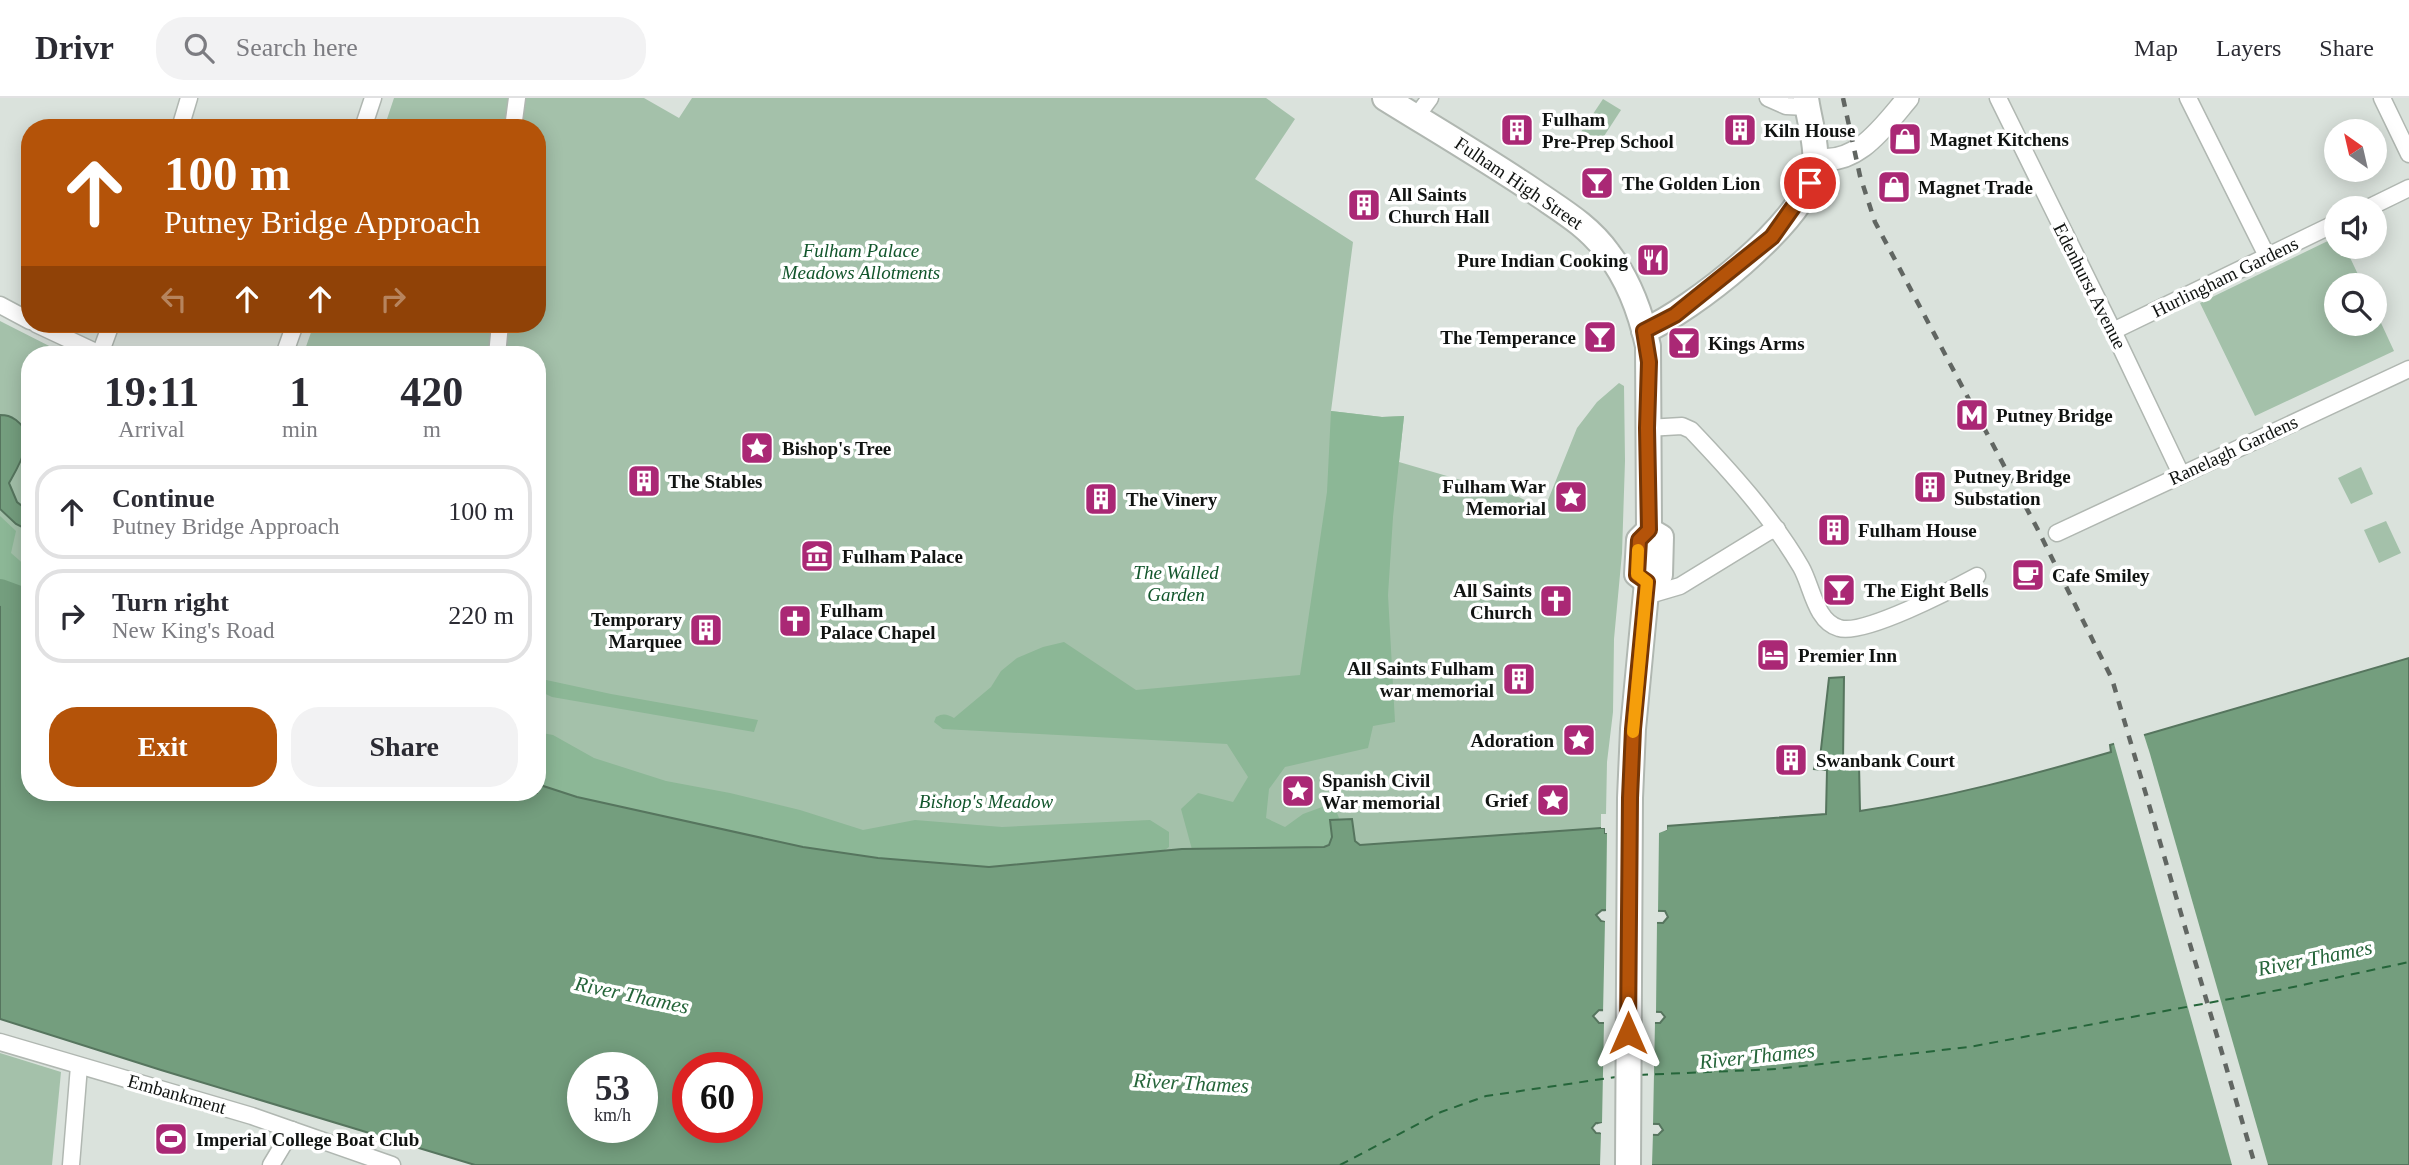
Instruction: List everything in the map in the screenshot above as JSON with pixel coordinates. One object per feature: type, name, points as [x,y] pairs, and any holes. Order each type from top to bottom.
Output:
[{"type":"main road","name":"Fulham High Street","points":[[1385,98],[1423,107],[1441,130],[1585,228],[1600,242],[1614,262],[1644,331],[1649,362],[1649,530],[1661,537],[1661,569],[1660,575],[1646,589]]},
{"type":"main road","points":[[1644,331],[1675,315],[1772,237],[1810,183],[1815,158],[1806,103]]},
{"type":"main road","points":[[1628,1165],[1630,814],[1633,729],[1646,589]]},
{"type":"street","points":[[183,119],[189,98]]},
{"type":"street","points":[[366,119],[373,98]]},
{"type":"street","points":[[514,119],[517,98]]},
{"type":"street","points":[[1815,158],[1837,160],[1870,142],[1908,98]]},
{"type":"street","name":"Edenhurst Avenue","points":[[1998,98],[2181,474]]},
{"type":"street","points":[[2188,98],[2267,256]]},
{"type":"street","points":[[2382,98],[2409,154]]},
{"type":"street","points":[[1771,100],[1786,106],[1806,103]]},
{"type":"street","points":[[2387,199],[2409,188]]},
{"type":"street","name":"Hurlingham Gardens","points":[[2113,331],[2324,229]]},
{"type":"street","points":[[0,305],[21,316]]},
{"type":"street","points":[[55,333],[82,346]]},
{"type":"street","name":"Ranelagh Gardens","points":[[2057,533],[2409,369]]},
{"type":"street","points":[[1647,428],[1682,426],[1691,430],[1777,529],[1810,583],[1825,620],[1831,625],[1852,630],[1896,615],[1977,576]]},
{"type":"street","points":[[1646,589],[1680,586],[1777,529]]},
{"type":"street","name":"Embankment","points":[[0,1042],[292,1130],[392,1165]]},
{"type":"street","points":[[71,1165],[79,1066]]},
{"type":"street","points":[[271,1165],[292,1130]]},
{"type":"green space","points":[[394,98],[644,98],[679,118],[692,98],[1266,98],[1295,119],[1255,179],[1353,242],[1331,411],[1382,417],[1404,416],[1399,462],[1519,497],[1544,510],[1577,428],[1597,402],[1619,383],[1624,386],[1622,553],[1614,639],[1613,712],[1607,762],[1606,814],[1601,814],[1601,828],[1360,845],[1355,841],[1352,819],[1324,847],[1182,849],[989,867],[546,786],[546,346],[306,346],[311,333],[546,333],[546,119],[387,119]]},
{"type":"green space","points":[[1603,99],[1621,110],[1595,150],[1577,138]]},
{"type":"green space","points":[[2324,243],[2324,259],[2351,259],[2357,273],[2324,273],[2324,336],[2387,336],[2394,351],[2255,416],[2200,303]]},
{"type":"green space","points":[[0,321],[49,346],[21,346],[21,600],[0,592]]},
{"type":"green space","points":[[2361,467],[2373,494],[2351,504],[2338,478]]},
{"type":"green space","points":[[2386,521],[2401,553],[2379,563],[2364,530]]},
{"type":"green space","points":[[0,1053],[61,1072],[52,1165],[0,1165]]},
{"type":"shaded area","points":[[1331,411],[1382,417],[1404,416],[1388,595],[1395,722],[1373,726],[1368,748],[1285,767],[1269,789],[1266,818],[1285,827],[1303,814],[1333,803],[1345,833],[1330,854],[1194,857],[1181,809],[1198,793],[1233,802],[1248,777],[1227,744],[943,729],[934,722],[936,717],[941,715],[954,718],[991,687],[1001,671],[1017,658],[1064,642],[1136,690],[1300,675],[1327,492]]},
{"type":"shaded area","points":[[0,516],[16,531],[11,553],[21,562],[21,610],[0,603]]},
{"type":"shaded area","points":[[546,680],[758,720],[754,732],[546,694]]},
{"type":"shaded area","points":[[546,734],[594,758],[666,781],[800,810],[863,830],[915,820],[1002,827],[1150,820],[1169,832],[1169,847],[1132,873],[944,881],[546,793]]},
{"type":"water","points":[[0,415],[16,420],[21,426],[21,458],[9,483],[21,505],[21,526],[0,509]]},
{"type":"water","name":"River Thames","points":[[0,592],[21,600],[21,801],[546,801],[546,787],[577,797],[803,847],[878,858],[989,867],[1182,849],[1324,847],[1329,845],[1332,837],[1330,820],[1352,819],[1355,841],[1360,845],[1601,828],[1605,828],[1605,833],[1666,830],[1667,826],[1826,814],[1827,770],[1814,769],[1816,758],[1820,758],[1829,678],[1844,677],[1843,763],[1859,764],[1860,811],[1955,793],[2080,761],[2111,752],[2110,745],[2409,658],[2409,1165],[475,1165],[0,1019]],"holes":[[[1602,910],[1665,911],[1668,917],[1663,923],[1601,921],[1596,915]],[[1599,1010],[1661,1012],[1665,1017],[1660,1023],[1599,1023],[1593,1016]],[[1596,1123],[1659,1124],[1663,1130],[1658,1135],[1596,1133],[1592,1128]]]},
{"type":"pier","points":[[2143,732],[2268,1165],[2232,1165],[2113,740]]},
{"type":"pier","points":[[1667,822],[1667,830],[1659,833],[1658,913],[1661,914],[1603,914],[1606,911],[1607,833],[1605,828],[1601,828],[1601,824],[1607,825],[1608,829],[1663,827]]},
{"type":"pier","points":[[1602,918],[1661,919],[1657,922],[1656,1013],[1659,1015],[1601,1014],[1605,921]]},
{"type":"pier","points":[[1601,1019],[1659,1020],[1655,1022],[1653,1125],[1656,1127],[1598,1127],[1598,1124],[1602,1123],[1604,1022]]},
{"type":"pier","points":[[1598,1130],[1656,1131],[1653,1133],[1652,1165],[1600,1165],[1601,1133]]},
{"type":"waterway","points":[[0,592],[21,600]]},
{"type":"ferry route","points":[[1639,1075],[1777,1069],[1969,1047],[2284,989],[2409,962]]},
{"type":"ferry route","points":[[1340,1165],[1441,1112],[1486,1096],[1616,1077]]},
{"type":"railway","points":[[1843,98],[1860,176],[1875,222],[2037,528],[2112,679],[2255,1165]]},
{"type":"slow traffic","points":[[1633,732],[1647,582],[1637,574],[1638,550]]},
{"type":"place","name":"Fulham Pre-Prep School","points":[[1517,130]]},
{"type":"place","name":"Kiln House","points":[[1740,130]]},
{"type":"place","name":"Magnet Kitchens","points":[[1905,139]]},
{"type":"place","name":"The Golden Lion","points":[[1597,183]]},
{"type":"place","name":"Magnet Trade","points":[[1894,187]]},
{"type":"place","name":"All Saints Church Hall","points":[[1364,205]]},
{"type":"place","name":"Pure Indian Cooking","points":[[1653,260]]},
{"type":"place","name":"The Temperance","points":[[1600,337]]},
{"type":"place","name":"Kings Arms","points":[[1684,343]]},
{"type":"place","name":"Putney Bridge","points":[[1972,415]]},
{"type":"place","name":"Bishop's Tree","points":[[757,448]]},
{"type":"place","name":"The Stables","points":[[644,481]]},
{"type":"place","name":"Putney Bridge Substation","points":[[1930,487]]},
{"type":"place","name":"Fulham War Memorial","points":[[1571,497]]},
{"type":"place","name":"The Vinery","points":[[1101,499]]},
{"type":"place","name":"Fulham House","points":[[1834,530]]},
{"type":"place","name":"Fulham Palace","points":[[817,556]]},
{"type":"place","name":"Cafe Smiley","points":[[2028,575]]},
{"type":"place","name":"The Eight Bells","points":[[1839,590]]},
{"type":"place","name":"All Saints Church","points":[[1556,601]]},
{"type":"place","name":"Fulham Palace Chapel","points":[[795,621]]},
{"type":"place","name":"Temporary Marquee","points":[[706,630]]},
{"type":"place","name":"Premier Inn","points":[[1773,655]]},
{"type":"place","name":"All Saints Fulham war memorial","points":[[1519,679]]},
{"type":"place","name":"Adoration","points":[[1579,740]]},
{"type":"place","name":"Swanbank Court","points":[[1791,760]]},
{"type":"place","name":"Spanish Civil War memorial","points":[[1298,791]]},
{"type":"place","name":"Grief","points":[[1553,800]]},
{"type":"place","name":"Imperial College Boat Club","points":[[171,1139]]},
{"type":"route","points":[[1628,1033],[1630,798],[1633,729],[1647,582],[1637,575],[1637,569],[1639,540],[1649,530],[1649,362],[1644,331],[1675,315],[1772,237],[1810,183]]},
{"type":"park label","name":"Fulham Palace Meadows Allotments","points":[[861,261]]},
{"type":"park label","name":"The Walled Garden","points":[[1176,583]]},
{"type":"park label","name":"Bishop's Meadow","points":[[986,801]]}]
